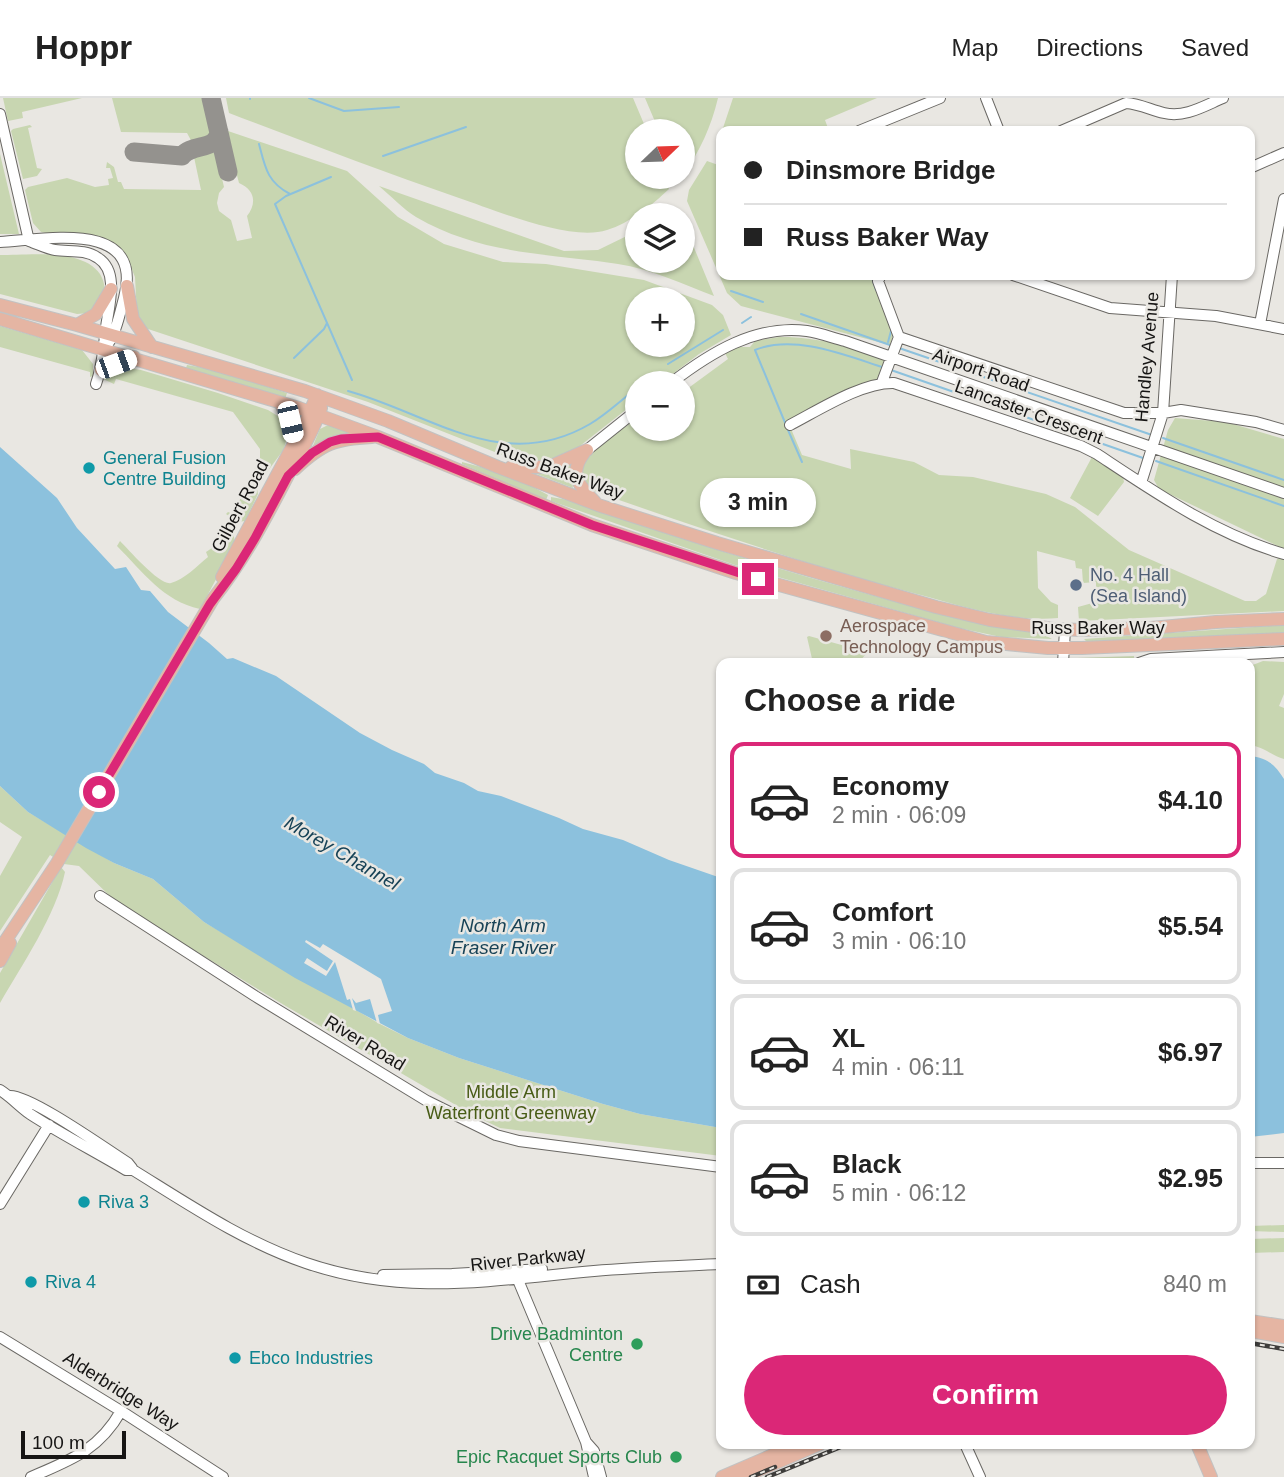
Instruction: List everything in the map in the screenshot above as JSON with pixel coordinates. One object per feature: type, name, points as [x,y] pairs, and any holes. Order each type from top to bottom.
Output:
[{"type":"main road","points":[[127,286],[132,319],[152,347]]},
{"type":"main road","points":[[77,325],[96,314],[111,289]]},
{"type":"main road","name":"Russ Baker Way","points":[[0,305],[321,397],[598,505],[726,546],[936,607],[990,620],[1065,630],[1151,628],[1284,619]]},
{"type":"main road","name":"Russ Baker Way","points":[[0,318],[135,357],[314,414],[378,437],[592,525],[736,573],[986,642],[1064,648],[1284,639]]},
{"type":"main road","points":[[101,370],[135,357]]},
{"type":"main road","name":"Gilbert Road","points":[[212,600],[236,569],[264,522],[288,476],[321,397]]},
{"type":"main road","points":[[281,404],[295,441]]},
{"type":"main road","name":"Gilbert Road","points":[[212,600],[219,581],[295,441],[314,414]]},
{"type":"main road","points":[[288,476],[312,453],[330,442],[378,437]]},
{"type":"main road","points":[[498,467],[549,467],[587,450]]},
{"type":"main road","points":[[587,450],[576,467],[575,477],[578,484],[598,505]]},
{"type":"main road","points":[[0,961],[41,887],[212,600]]},
{"type":"main road","points":[[0,949],[41,887]]},
{"type":"main road","points":[[1255,1322],[1284,1326]]},
{"type":"main road","points":[[1255,1332],[1284,1337]]},
{"type":"main road","points":[[722,1477],[787,1449]]},
{"type":"main road","points":[[743,1477],[808,1449]]},
{"type":"main road","points":[[1199,1449],[1211,1477]]},
{"type":"street","points":[[871,126],[940,98]]},
{"type":"street","points":[[986,98],[997,126]]},
{"type":"street","points":[[1072,126],[1126,103],[1181,115],[1223,98]]},
{"type":"street","points":[[0,114],[29,241]]},
{"type":"street","points":[[1255,166],[1284,153]]},
{"type":"street","points":[[1260,324],[1284,200]]},
{"type":"street","points":[[0,242],[29,241],[52,236],[76,237],[101,243],[112,249],[120,258],[127,286],[96,384]]},
{"type":"street","points":[[29,241],[53,250],[84,252],[98,258],[108,270],[111,289],[109,336]]},
{"type":"street","points":[[790,425],[882,382],[898,337],[878,280]]},
{"type":"street","points":[[1028,280],[1110,308],[1216,316],[1284,329]]},
{"type":"street","name":"Handley Avenue","points":[[1141,483],[1163,413],[1172,280]]},
{"type":"street","name":"Airport Road","points":[[688,371],[733,343],[757,335],[775,331],[809,331],[1284,493]]},
{"type":"street","points":[[898,337],[1124,414],[1181,410],[1256,422],[1284,430]]},
{"type":"street","name":"Lancaster Crescent","points":[[882,382],[894,383],[1059,438],[1097,454],[1196,517],[1284,554]]},
{"type":"street","points":[[587,450],[625,420]]},
{"type":"street","points":[[1063,658],[1065,630]]},
{"type":"street","points":[[1170,658],[1284,652]]},
{"type":"street","name":"River Road","points":[[100,896],[255,996],[427,1101],[496,1135],[519,1141],[716,1166]]},
{"type":"street","points":[[5,1093],[15,1104],[49,1125],[126,1170],[133,1170]]},
{"type":"street","points":[[5,1093],[18,1096],[49,1114],[128,1163],[133,1170],[257,1243],[307,1264],[354,1274]]},
{"type":"street","points":[[0,1204],[49,1125]]},
{"type":"street","points":[[1255,1163],[1284,1163]]},
{"type":"street","points":[[597,1270],[716,1264]]},
{"type":"street","name":"River Parkway","points":[[354,1274],[443,1275],[579,1267],[597,1270]]},
{"type":"street","name":"River Parkway","points":[[354,1274],[380,1280],[436,1284],[518,1280],[597,1270]]},
{"type":"street","points":[[396,1274],[436,1279],[511,1275],[518,1280],[586,1441],[594,1477]]},
{"type":"street","name":"Alderbridge Way","points":[[0,1337],[223,1477]]},
{"type":"street","points":[[31,1477],[89,1450],[105,1434],[121,1411]]},
{"type":"street","points":[[586,1441],[594,1451],[601,1477]]},
{"type":"street","points":[[967,1449],[980,1477]]},
{"type":"green space","points":[[3,98],[82,98],[22,112],[23,118],[8,121]]},
{"type":"green space","points":[[112,98],[203,98],[212,135],[193,144],[187,133],[121,132]]},
{"type":"green space","points":[[226,98],[633,98],[642,119],[625,119],[625,189],[669,189],[652,203],[625,203],[624,223],[591,233],[573,232],[512,217],[229,113]]},
{"type":"green space","points":[[645,98],[718,98],[695,157],[695,119],[654,119]]},
{"type":"green space","points":[[733,98],[877,98],[825,120],[827,126],[724,126]]},
{"type":"green space","points":[[30,125],[32,127],[28,128],[37,168],[42,169],[37,176],[23,179],[11,131]]},
{"type":"green space","points":[[225,130],[347,171],[398,217],[444,244],[503,262],[546,264],[644,280],[663,287],[625,287],[625,357],[695,357],[695,299],[712,305],[723,315],[731,335],[677,371],[625,371],[625,410],[571,453],[554,462],[523,463],[368,402],[148,329],[141,325],[137,315],[135,277],[119,248],[41,232],[33,223],[25,190],[67,178],[95,187],[109,185],[108,179],[113,178],[110,168],[106,168],[107,162],[114,167],[118,182],[121,182],[124,189],[201,190],[194,157],[197,152],[216,153],[224,187],[219,193],[217,203],[219,211],[231,220],[237,241],[252,238],[247,216],[253,197],[239,183]]},
{"type":"green space","points":[[0,154],[19,234],[0,234]]},
{"type":"green space","points":[[707,161],[716,164],[716,268],[695,219],[695,203],[687,201],[689,190],[695,189],[695,180]]},
{"type":"green space","points":[[379,186],[564,251],[598,250],[625,237],[625,265],[490,246],[441,229],[416,217]]},
{"type":"green space","points":[[695,250],[714,296],[695,287],[655,273],[695,273]]},
{"type":"green space","points":[[39,254],[81,260],[100,274],[104,284],[103,295],[89,313],[77,314],[0,294],[0,255]]},
{"type":"green space","points":[[721,280],[877,280],[893,336],[890,345],[741,306],[727,293]]},
{"type":"green space","points":[[0,326],[82,350],[93,364],[93,376],[90,377],[90,372],[0,347]]},
{"type":"green space","points":[[779,337],[804,338],[847,346],[884,360],[878,379],[789,424],[802,455],[851,469],[850,449],[914,462],[939,475],[973,477],[1046,494],[1075,507],[1129,550],[1245,601],[1256,601],[1266,594],[1277,559],[1284,556],[1284,611],[1079,621],[1078,607],[1096,602],[1096,582],[1083,583],[1082,569],[1076,568],[1075,561],[1037,551],[1038,588],[1051,602],[1058,605],[1058,618],[1022,618],[986,612],[795,559],[596,492],[585,484],[579,470],[584,462],[605,441],[625,427],[625,441],[695,441],[695,383],[728,359],[725,353],[735,347],[750,347],[755,341]]},
{"type":"green space","points":[[187,365],[215,370],[287,393],[285,399],[186,368]]},
{"type":"green space","points":[[121,367],[141,370],[218,393],[268,410],[281,418],[288,432],[284,449],[257,488],[258,494],[245,521],[238,522],[226,514],[233,514],[260,458],[260,449],[233,412],[116,379],[114,384],[103,379],[104,375]]},
{"type":"green space","points":[[1175,418],[1226,422],[1284,439],[1284,549],[1159,489],[1154,480],[1168,430]]},
{"type":"green space","points":[[326,426],[352,433],[312,448],[320,429]]},
{"type":"green space","points":[[1092,457],[1123,477],[1124,482],[1098,516],[1070,498]]},
{"type":"green space","points":[[462,464],[511,475],[548,495],[546,500]]},
{"type":"green space","points":[[570,465],[573,488],[534,473],[535,473]]},
{"type":"green space","points":[[551,497],[568,500],[714,549],[861,592],[959,619],[1036,633],[1052,639],[1001,637],[959,628],[735,565],[551,501]]},
{"type":"green space","points":[[221,526],[232,533],[234,546],[200,609],[164,592],[117,546],[120,541],[152,573],[171,583],[186,576],[208,557],[206,552],[212,548],[216,550],[225,532],[220,529]]},
{"type":"green space","points":[[1284,625],[1284,633],[1087,642],[1084,639]]},
{"type":"green space","points":[[807,637],[867,653],[862,658],[812,658]]},
{"type":"green space","points":[[1134,656],[1134,658],[1077,658]]},
{"type":"green space","points":[[1263,661],[1284,662],[1284,694],[1279,706],[1284,708],[1284,759],[1255,746],[1255,664]]},
{"type":"green space","name":"Middle Arm Waterfront Greenway","points":[[0,786],[28,812],[114,863],[153,879],[204,922],[380,1024],[459,1058],[603,1104],[640,1114],[716,1127],[716,1155],[500,1128],[284,1005],[117,903],[79,866],[64,864],[50,855],[0,931],[0,876],[22,837],[0,822]]},
{"type":"green space","points":[[61,867],[65,872],[54,905],[0,1003],[0,973]]},
{"type":"green space","points":[[1284,1225],[1284,1232],[1255,1231],[1255,1226]]},
{"type":"green space","points":[[1284,1238],[1284,1252],[1255,1253],[1255,1239]]},
{"type":"water","name":"North Arm Fraser River","points":[[0,447],[57,498],[77,528],[115,569],[126,567],[141,590],[150,591],[168,612],[227,659],[233,658],[276,676],[360,733],[424,764],[435,773],[716,876],[716,1127],[640,1114],[603,1104],[459,1058],[408,1038],[295,978],[204,922],[153,879],[86,848],[28,812],[0,786]]},
{"type":"water","points":[[1255,757],[1270,763],[1284,779],[1284,1133],[1255,1136]]},
{"type":"pier","points":[[306,940],[320,948],[323,944],[381,979],[392,1011],[378,1015],[380,1024],[377,1023],[370,999],[356,1003],[352,998],[356,1011],[353,1010],[350,999],[347,1000],[335,962],[326,976],[304,963],[307,958],[327,971],[333,961],[305,942]]},
{"type":"waterway","points":[[309,98],[344,111],[399,107]]},
{"type":"waterway","points":[[383,156],[466,127]]},
{"type":"waterway","points":[[259,144],[265,167],[272,179],[290,194]]},
{"type":"waterway","points":[[331,177],[286,196],[275,204],[352,380]]},
{"type":"waterway","points":[[873,280],[876,290]]},
{"type":"waterway","points":[[731,291],[763,302]]},
{"type":"waterway","points":[[801,314],[890,345]]},
{"type":"waterway","points":[[742,323],[751,317]]},
{"type":"waterway","points":[[294,358],[327,323]]},
{"type":"waterway","points":[[668,364],[723,330]]},
{"type":"waterway","points":[[888,342],[891,331]]},
{"type":"waterway","points":[[786,425],[755,350],[786,344],[803,345],[836,352],[882,367]]},
{"type":"waterway","points":[[899,348],[1152,435]]},
{"type":"waterway","points":[[891,370],[1143,458]]},
{"type":"waterway","points":[[348,391],[468,435],[497,442],[527,444],[558,438],[590,424],[625,398]]},
{"type":"waterway","points":[[788,430],[802,462]]},
{"type":"waterway","points":[[1163,438],[1284,480]]},
{"type":"waterway","points":[[1156,461],[1284,506]]},
{"type":"taxiway","points":[[211,98],[228,172]]},
{"type":"taxiway","points":[[134,152],[182,156],[192,149],[214,142],[219,132]]},
{"type":"railway","points":[[1255,1344],[1284,1349]]},
{"type":"railway","points":[[767,1477],[836,1449]]},
{"type":"railway","points":[[751,1477],[775,1467]]},
{"type":"place","name":"General Fusion Centre Building","points":[[89,468]]},
{"type":"place","name":"No. 4 Hall (Sea Island)","points":[[1076,585]]},
{"type":"place","name":"Aerospace Technology Campus","points":[[826,636]]},
{"type":"place","name":"Riva 3","points":[[84,1202]]},
{"type":"place","name":"Riva 4","points":[[31,1282]]},
{"type":"place","name":"Drive Badminton Centre","points":[[637,1344]]},
{"type":"place","name":"Ebco Industries","points":[[235,1358]]},
{"type":"place","name":"Epic Racquet Sports Club","points":[[676,1457]]},
{"type":"route","points":[[99,792],[210,604],[225,586],[255,538],[288,476],[319,447],[330,442],[378,437],[592,525],[758,579]]},
{"type":"water label","name":"Morey Channel","points":[[342,853]]}]
